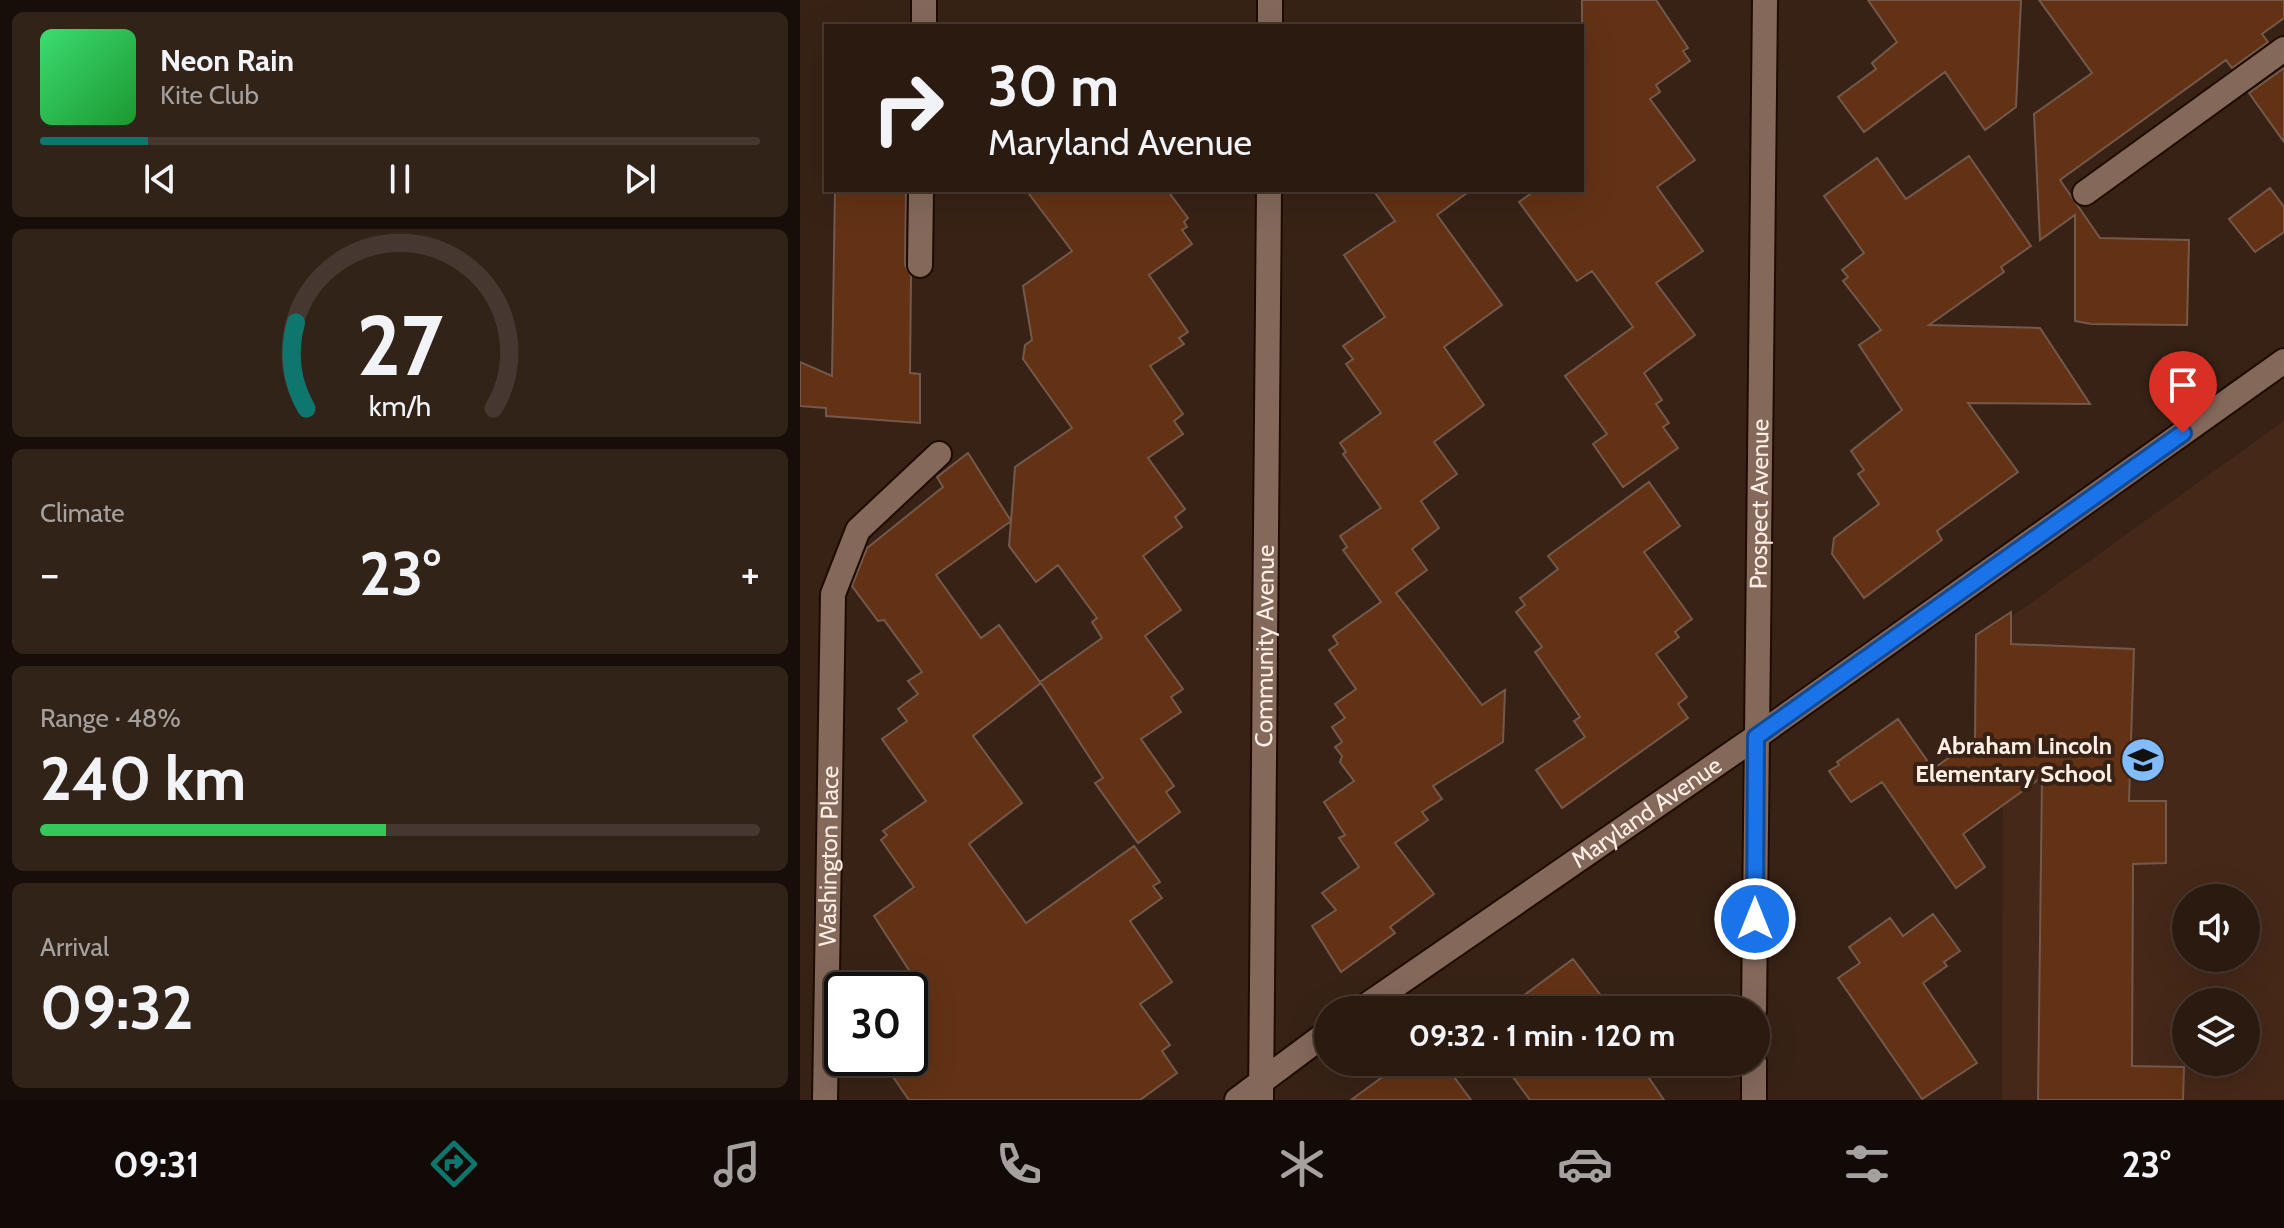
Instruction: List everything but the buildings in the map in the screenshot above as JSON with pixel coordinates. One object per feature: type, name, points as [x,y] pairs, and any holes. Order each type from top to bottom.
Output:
[{"type":"street","points":[[924,0],[924,24]]},
{"type":"street","points":[[1270,0],[1270,24]]},
{"type":"street","name":"Prospect Avenue","points":[[1754,996],[1765,0]]},
{"type":"street","points":[[2085,193],[2284,49]]},
{"type":"street","points":[[920,265],[921,192]]},
{"type":"street","name":"Community Avenue","points":[[1261,1090],[1269,192]]},
{"type":"street","name":"Maryland Avenue","points":[[1380,996],[1756,737],[2284,361]]},
{"type":"street","name":"Washington Place","points":[[825,1100],[833,594],[858,530],[939,454]]},
{"type":"street","points":[[1237,1100],[1261,1090],[1314,1044]]},
{"type":"street","points":[[1754,1076],[1754,1100]]},
{"type":"shaded area","name":"Abraham Lincoln Elementary School","points":[[2284,421],[2284,1100],[2002,1100],[2003,623]]},
{"type":"place","name":"Abraham Lincoln Elementary School","points":[[2143,760]]},
{"type":"route","points":[[1755,919],[1756,737],[2183,433]]}]
